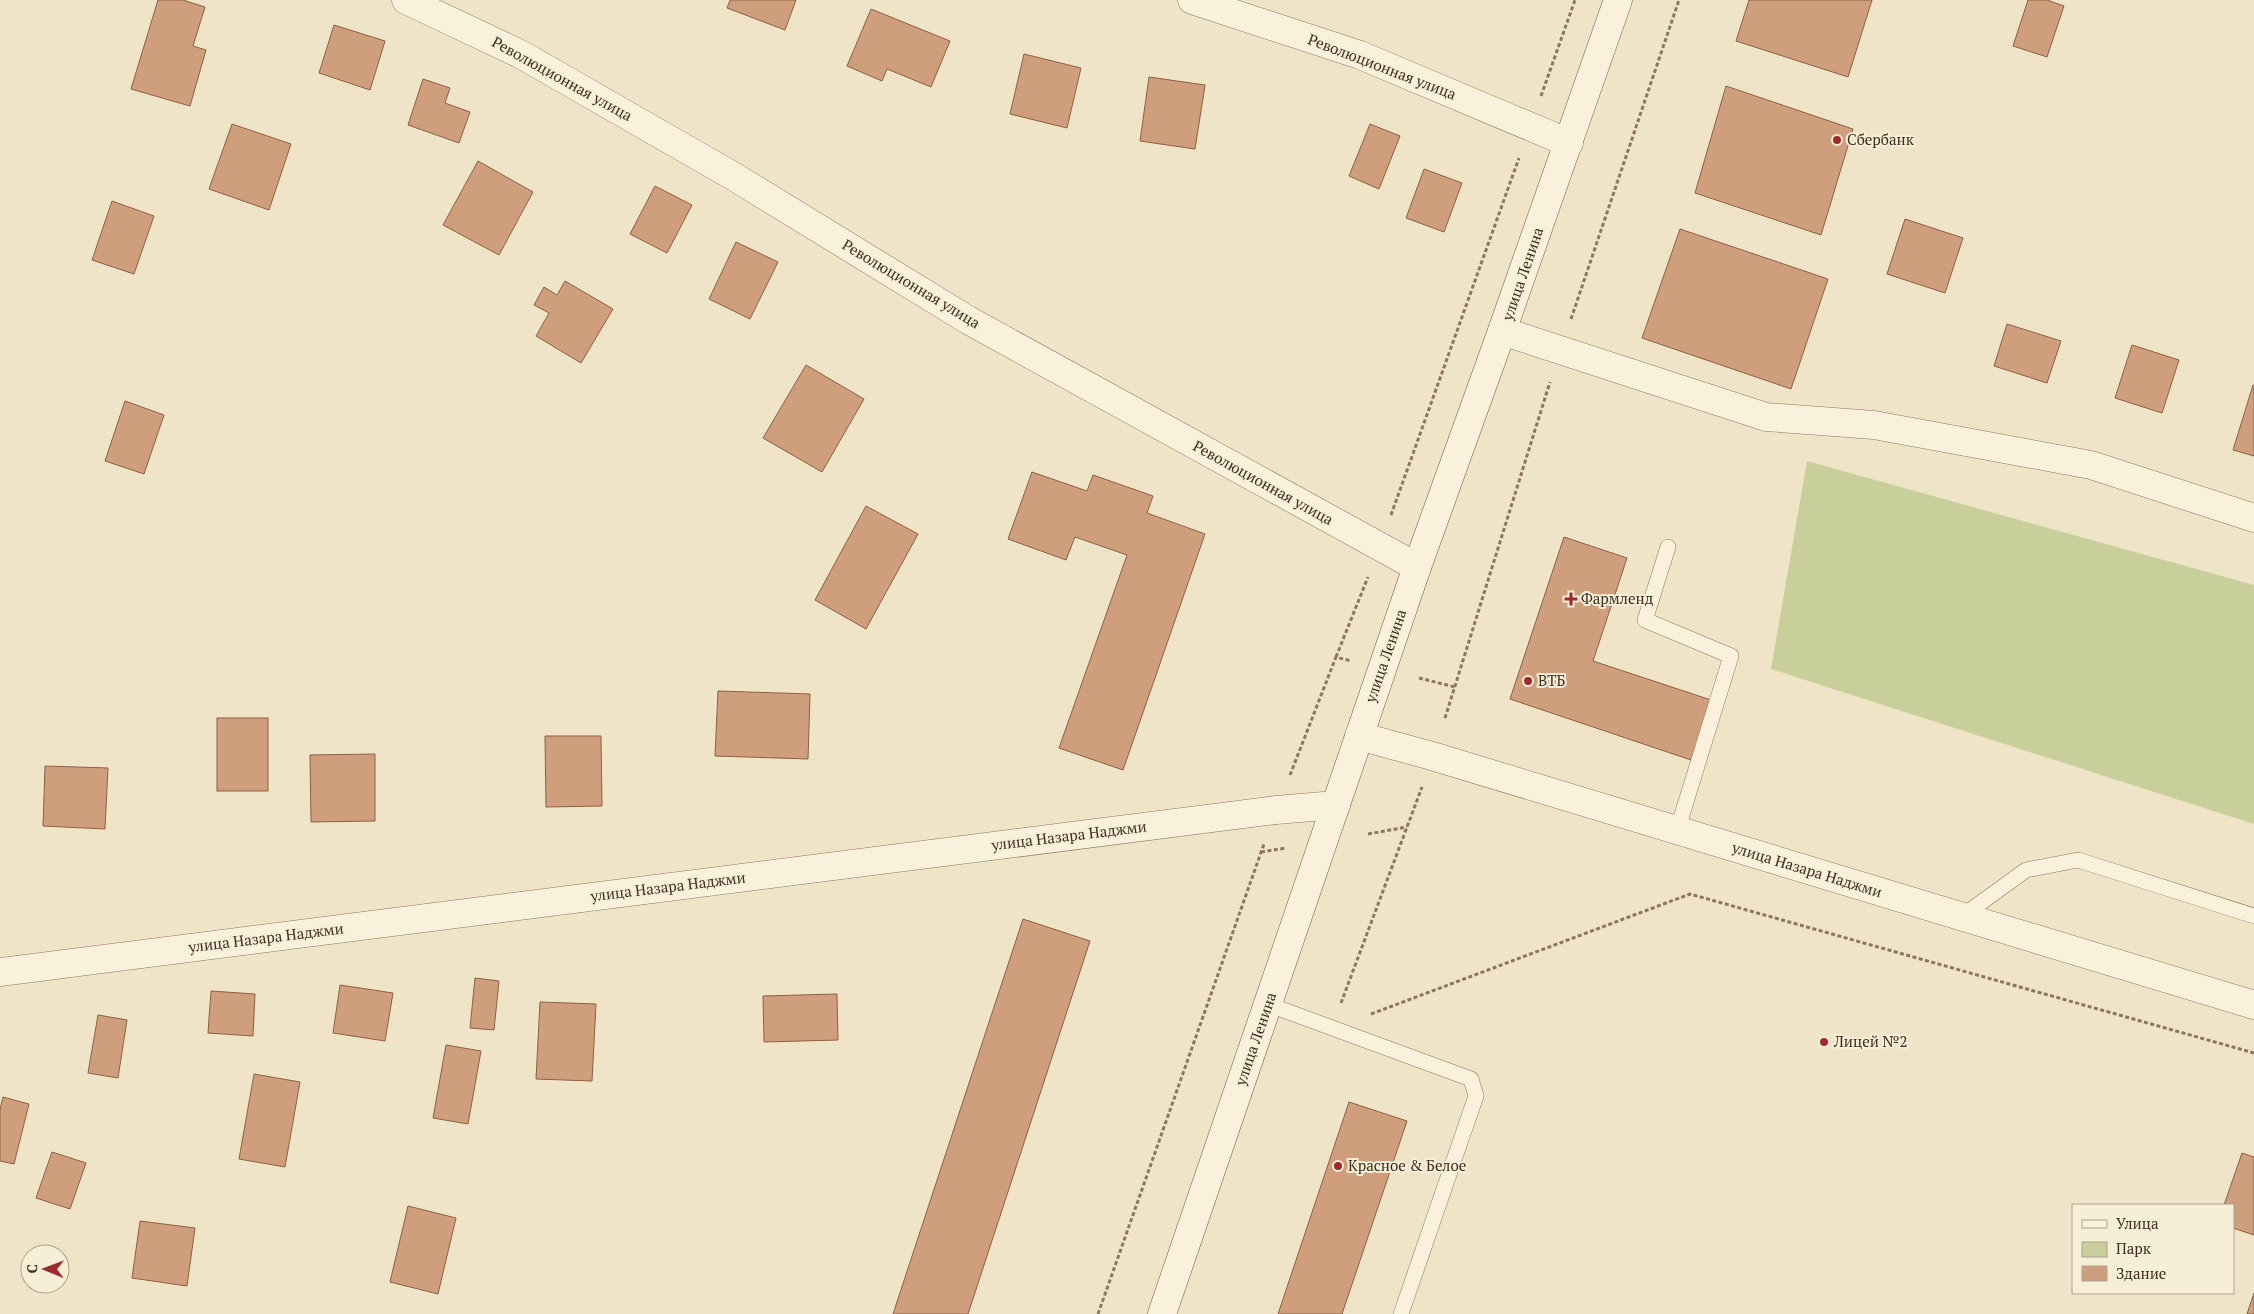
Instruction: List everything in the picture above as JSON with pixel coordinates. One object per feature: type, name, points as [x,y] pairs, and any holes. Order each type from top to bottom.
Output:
[{"type":"street","name":"Революционная улица","points":[[406,0],[522,55],[733,176],[968,320],[1416,567]]},
{"type":"street","name":"Революционная улица","points":[[1192,0],[1360,55],[1569,144]]},
{"type":"street","name":"улица Ленина","points":[[1162,1314],[1416,567],[1569,144],[1618,0]]},
{"type":"street","points":[[1502,332],[1766,417],[1874,425],[2091,465],[2254,518]]},
{"type":"street","name":"улица Назара Наджми","points":[[1359,736],[1432,756],[1961,918],[2254,1005]]},
{"type":"street","name":"улица Назара Наджми","points":[[0,972],[1276,810],[1336,805]]},
{"type":"lane","points":[[1668,548],[1645,620],[1731,656],[1677,831]]},
{"type":"lane","points":[[1961,918],[2026,870],[2078,860],[2254,916]]},
{"type":"lane","points":[[1267,1004],[1471,1079],[1476,1096],[1401,1314]]},
{"type":"path","points":[[1098,1314],[1276,810],[1380,547],[1575,0]]},
{"type":"path","points":[[1336,657],[1356,662]]},
{"type":"path","points":[[1419,678],[1455,687]]},
{"type":"path","points":[[1332,1028],[1422,787]]},
{"type":"path","points":[[1368,834],[1406,827]]},
{"type":"path","points":[[1261,852],[1286,848]]},
{"type":"path","points":[[1332,1028],[1690,894],[2254,1052]]},
{"type":"green space","points":[[1807,461],[2254,585],[2254,824],[1771,669]]},
{"type":"building","points":[[158,0],[183,0],[205,7],[193,46],[206,50],[190,106],[131,89]]},
{"type":"building","points":[[730,0],[796,0],[785,30],[727,8]]},
{"type":"building","points":[[1749,0],[1872,0],[1848,77],[1736,41]]},
{"type":"building","points":[[2028,0],[2047,0],[2064,6],[2047,57],[2013,46]]},
{"type":"building","points":[[871,9],[950,41],[931,87],[887,69],[882,81],[847,66]]},
{"type":"building","points":[[334,25],[385,41],[370,90],[319,73]]},
{"type":"building","points":[[1024,54],[1081,68],[1067,128],[1010,114]]},
{"type":"building","points":[[1149,77],[1205,85],[1195,149],[1140,141]]},
{"type":"building","points":[[423,79],[450,88],[445,103],[470,112],[459,143],[408,125]]},
{"type":"building","points":[[1726,86],[1853,129],[1821,235],[1695,193]]},
{"type":"building","points":[[232,124],[291,144],[269,210],[209,189]]},
{"type":"building","points":[[1370,124],[1400,136],[1379,189],[1349,176]]},
{"type":"building","points":[[478,161],[533,192],[499,255],[443,225]]},
{"type":"building","points":[[1424,169],[1462,183],[1444,232],[1406,218]]},
{"type":"building","points":[[655,186],[692,205],[667,253],[630,234]]},
{"type":"building","points":[[112,201],[154,216],[134,274],[92,260]]},
{"type":"building","points":[[1905,219],[1963,238],[1945,293],[1887,274]]},
{"type":"building","points":[[1680,229],[1828,279],[1791,389],[1642,338]]},
{"type":"building","points":[[736,242],[778,262],[750,319],[709,299]]},
{"type":"building","points":[[565,281],[613,309],[581,363],[536,336],[549,313],[534,305],[544,287],[557,295]]},
{"type":"building","points":[[2007,324],[2061,341],[2047,383],[1994,366]]},
{"type":"building","points":[[2132,345],[2179,360],[2162,413],[2115,398]]},
{"type":"building","points":[[806,365],[864,399],[822,472],[763,438]]},
{"type":"building","points":[[2254,385],[2254,456],[2233,450]]},
{"type":"building","points":[[125,401],[164,415],[144,474],[105,461]]},
{"type":"building","points":[[1032,472],[1087,491],[1093,475],[1153,496],[1147,513],[1205,534],[1123,770],[1059,748],[1127,555],[1075,537],[1066,560],[1008,539]]},
{"type":"building","points":[[866,506],[918,534],[866,629],[815,600]]},
{"type":"building","points":[[1564,537],[1627,558],[1593,661],[1711,700],[1691,760],[1510,699]]},
{"type":"building","points":[[718,691],[810,694],[808,759],[715,756]]},
{"type":"building","points":[[217,718],[268,718],[268,791],[217,791]]},
{"type":"building","points":[[545,736],[601,736],[602,806],[546,807]]},
{"type":"building","points":[[375,754],[375,821],[311,822],[310,755]]},
{"type":"building","points":[[45,766],[108,768],[105,829],[43,826]]},
{"type":"building","points":[[1023,919],[1090,941],[968,1314],[893,1314]]},
{"type":"building","points":[[475,978],[499,981],[494,1030],[470,1028]]},
{"type":"building","points":[[340,985],[393,993],[385,1041],[333,1033]]},
{"type":"building","points":[[211,991],[255,994],[253,1036],[208,1033]]},
{"type":"building","points":[[837,994],[838,1040],[764,1042],[763,996]]},
{"type":"building","points":[[540,1002],[596,1004],[592,1081],[536,1079]]},
{"type":"building","points":[[98,1015],[127,1020],[118,1078],[88,1073]]},
{"type":"building","points":[[446,1045],[481,1051],[468,1124],[433,1118]]},
{"type":"building","points":[[254,1074],[300,1082],[285,1167],[239,1159]]},
{"type":"building","points":[[3,1097],[29,1104],[14,1164],[0,1161],[0,1109]]},
{"type":"building","points":[[1349,1102],[1407,1121],[1342,1314],[1278,1314]]},
{"type":"building","points":[[52,1152],[86,1163],[70,1209],[36,1198]]},
{"type":"building","points":[[2242,1153],[2254,1157],[2254,1235],[2234,1228],[2234,1204],[2224,1204]]},
{"type":"building","points":[[408,1206],[456,1218],[438,1294],[390,1282]]},
{"type":"building","points":[[140,1221],[195,1228],[187,1286],[132,1278]]},
{"type":"building","points":[[2254,1293],[2254,1314],[2247,1314]]},
{"type":"place","name":"Сбербанк","points":[[1837,140]]},
{"type":"place","name":"Фармленд","points":[[1571,599]]},
{"type":"place","name":"ВТБ","points":[[1528,681]]},
{"type":"place","name":"Лицей №2","points":[[1824,1042]]},
{"type":"place","name":"Красное & Белое","points":[[1338,1166]]}]
